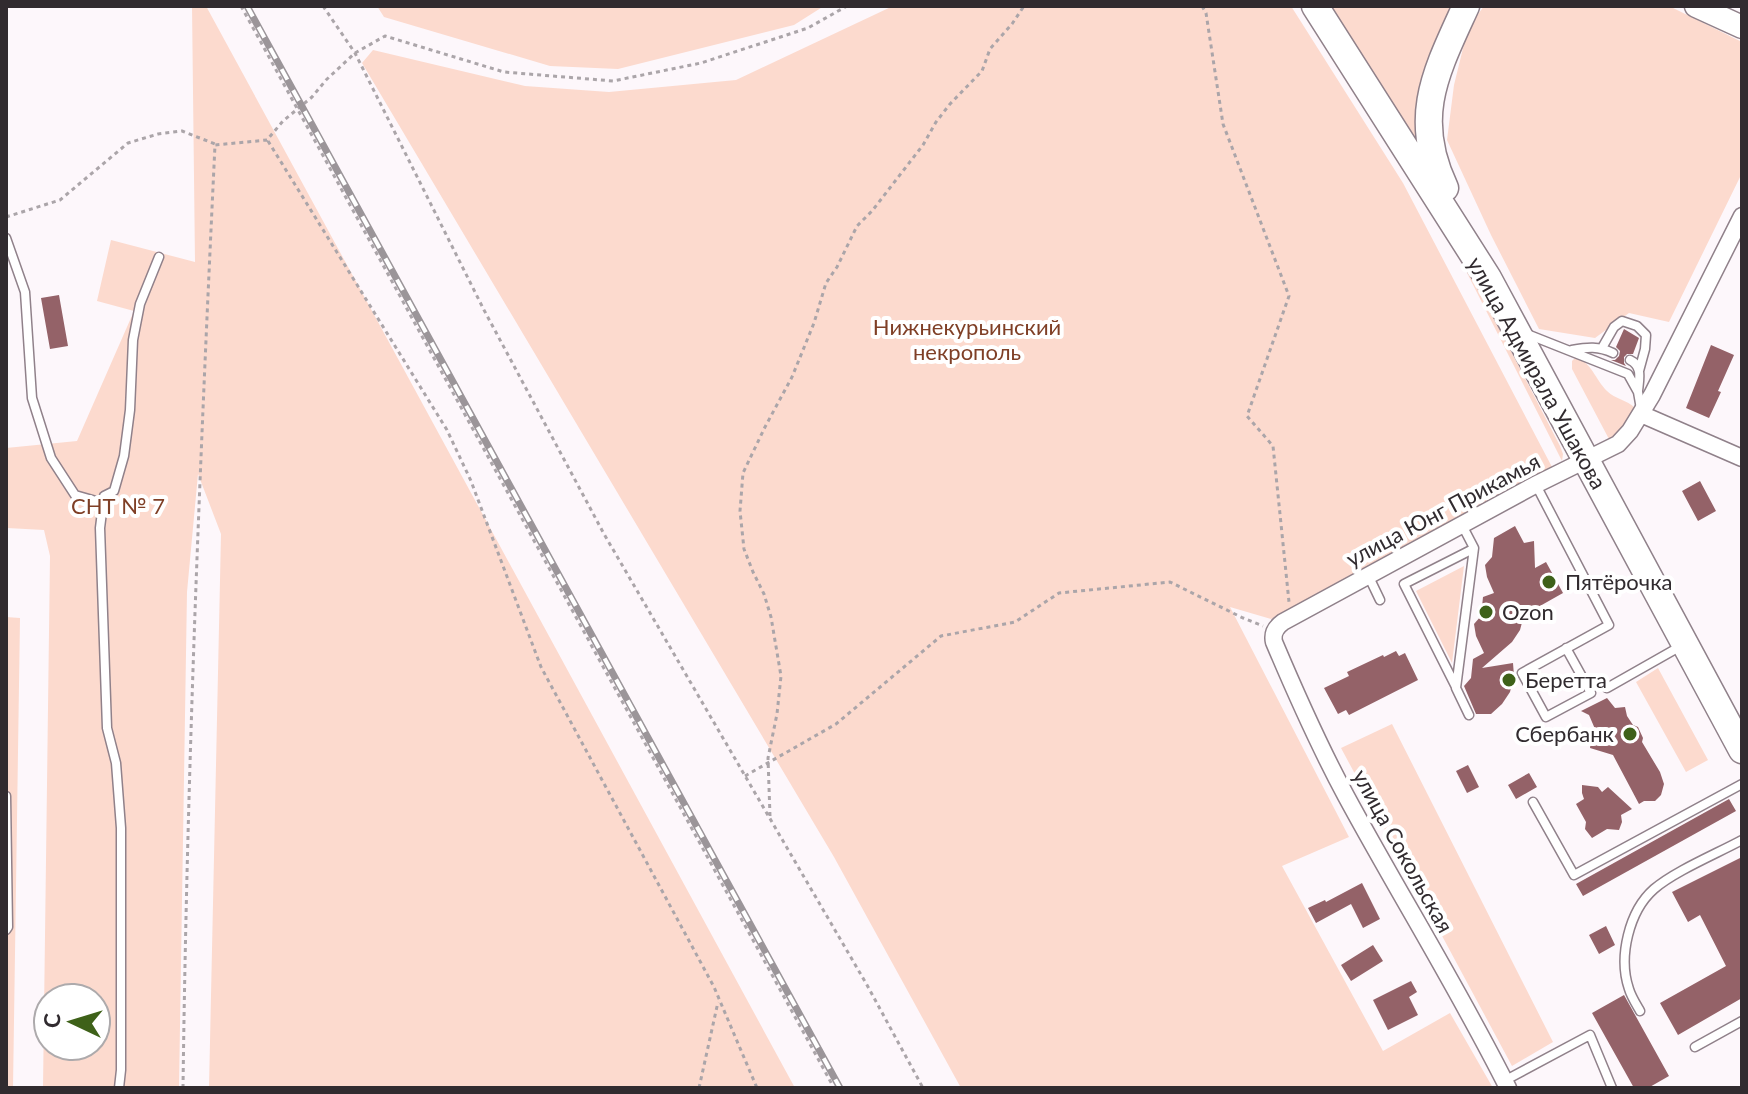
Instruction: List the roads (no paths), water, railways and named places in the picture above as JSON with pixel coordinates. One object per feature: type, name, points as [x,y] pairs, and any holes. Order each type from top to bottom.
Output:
[{"type":"main road","name":"улица Адмирала Ушакова","points":[[1315,6],[1488,278],[1742,750]]},
{"type":"main road","points":[[1466,6],[1437,69],[1428,118],[1430,144],[1436,169],[1488,278]]},
{"type":"main road","points":[[1696,6],[1742,27]]},
{"type":"street","name":"улица Юнг Прикамья","points":[[1275,631],[1280,624],[1368,575],[1618,444],[1641,414],[1741,218]]},
{"type":"street","points":[[1641,414],[1742,458]]},
{"type":"street","name":"улица Сокольская","points":[[1275,631],[1273,638],[1278,653],[1346,795],[1506,1085]]},
{"type":"lane","points":[[6,238],[25,292],[32,398],[51,458],[75,495],[103,503]]},
{"type":"lane","points":[[119,1088],[121,828],[116,763],[107,728],[100,528],[104,496],[114,491],[124,456],[130,410],[133,340],[140,304],[159,257]]},
{"type":"lane","points":[[1602,348],[1614,327],[1622,321],[1637,326],[1646,335],[1639,371],[1641,414]]},
{"type":"lane","points":[[1517,330],[1628,374],[1638,392]]},
{"type":"lane","points":[[1572,350],[1590,347],[1613,353]]},
{"type":"lane","points":[[1630,360],[1635,362],[1639,371]]},
{"type":"lane","points":[[1535,485],[1609,625],[1566,648],[1522,673],[1546,717],[1591,693],[1566,648]]},
{"type":"lane","points":[[1456,688],[1473,549],[1461,525]]},
{"type":"lane","points":[[1469,715],[1404,584],[1473,549]]},
{"type":"lane","points":[[1368,575],[1380,600]]},
{"type":"lane","points":[[1607,688],[1685,644]]},
{"type":"lane","points":[[1533,802],[1574,875],[1742,784]]},
{"type":"lane","points":[[6,796],[6,930]]},
{"type":"lane","points":[[1640,1011],[1628,988],[1625,957],[1638,909],[1656,887],[1742,840]]},
{"type":"lane","points":[[1695,1047],[1742,1021]]},
{"type":"lane","points":[[1506,1085],[1590,1035],[1612,1088]]},
{"type":"railway","points":[[247,6],[840,1088]]},
{"type":"place","name":"Пятёрочка","points":[[1549,582]]},
{"type":"place","name":"Ozon","points":[[1486,612]]},
{"type":"place","name":"Беретта","points":[[1509,680]]},
{"type":"place","name":"Сбербанк","points":[[1630,734]]},
{"type":"park label","name":"Нижнекурьинский некрополь","points":[[967,340]]},
{"type":"park label","name":"СНТ № 7","points":[[118,506]]}]
